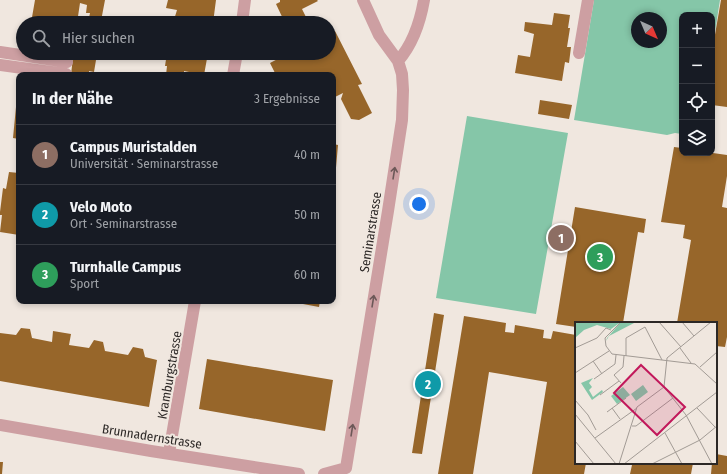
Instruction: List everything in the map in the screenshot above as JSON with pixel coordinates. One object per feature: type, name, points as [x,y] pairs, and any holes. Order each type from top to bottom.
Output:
[{"type":"street","points":[[243,16],[245,0]]},
{"type":"street","name":"Seminarstrasse","points":[[348,471],[402,120],[403,100],[402,74],[398,61],[379,35],[363,0]]},
{"type":"street","points":[[398,61],[409,48],[420,18],[424,0]]},
{"type":"street","points":[[579,53],[588,0]]},
{"type":"street","points":[[0,52],[16,54]]},
{"type":"street","points":[[54,60],[67,62]]},
{"type":"street","points":[[234,72],[236,60]]},
{"type":"street","points":[[0,65],[51,72]]},
{"type":"street","name":"Kramburgstrasse","points":[[169,454],[194,304]]},
{"type":"street","name":"Brunnadernstrasse","points":[[0,425],[169,454],[299,474]]},
{"type":"street","points":[[324,474],[348,471]]},
{"type":"green space","points":[[594,0],[720,0],[715,31],[715,12],[679,12],[679,134],[667,135],[574,120]]},
{"type":"green space","points":[[467,116],[568,133],[536,314],[436,298]]},
{"type":"building","points":[[35,0],[105,0],[102,16],[89,16],[90,13],[86,13],[87,5],[80,3],[78,16],[32,16]]},
{"type":"building","points":[[168,0],[216,0],[214,16],[175,16],[177,10],[166,8]]},
{"type":"building","points":[[280,0],[318,1],[302,9],[306,16],[282,16],[276,4],[280,2]]},
{"type":"building","points":[[721,0],[727,0],[727,107],[715,105],[715,35]]},
{"type":"building","points":[[554,13],[570,15],[568,28],[570,28],[567,47],[571,47],[569,63],[565,62],[562,81],[515,73],[518,55],[530,57],[534,34],[524,31],[525,22],[552,25]]},
{"type":"building","points":[[336,33],[362,84],[358,85],[372,113],[359,120],[351,119],[341,99],[343,93],[336,96],[336,72],[274,72],[270,63],[276,60],[336,60]]},
{"type":"building","points":[[73,60],[96,60],[94,72],[71,72]]},
{"type":"building","points":[[166,60],[207,60],[205,72],[166,72],[167,66],[165,66]]},
{"type":"building","points":[[540,100],[572,105],[569,119],[538,114]]},
{"type":"building","points":[[16,107],[16,138],[13,138]]},
{"type":"building","points":[[336,145],[338,145],[336,168]]},
{"type":"building","points":[[674,147],[679,148],[679,156],[715,156],[715,153],[727,155],[727,176],[722,207],[727,208],[727,337],[725,347],[717,346],[717,322],[677,322],[691,240],[683,238],[685,225],[661,222]]},
{"type":"building","points":[[9,172],[16,173],[16,235],[0,232],[2,215],[0,215],[0,212],[3,188],[6,189]]},
{"type":"building","points":[[575,207],[646,219],[644,233],[638,232],[623,322],[575,322],[575,327],[556,324]]},
{"type":"building","points":[[303,304],[320,304],[319,307]]},
{"type":"building","points":[[434,313],[444,315],[422,454],[412,453]]},
{"type":"building","points":[[464,316],[506,323],[505,332],[514,333],[515,325],[544,330],[543,338],[551,339],[553,331],[575,335],[574,460],[575,464],[586,464],[584,474],[532,474],[547,382],[489,372],[473,474],[438,474]]},
{"type":"building","points":[[21,328],[30,329],[32,338],[52,342],[53,331],[71,334],[69,345],[89,348],[94,340],[103,342],[105,351],[128,355],[133,347],[143,349],[145,357],[157,360],[149,407],[0,381],[0,333],[16,335]]},
{"type":"building","points":[[207,359],[333,380],[325,431],[199,409]]},
{"type":"building","points":[[717,454],[727,456],[727,474],[711,474],[712,464],[717,464]]},
{"type":"building","points":[[0,462],[3,462],[2,474],[0,474]]},
{"type":"building","points":[[630,464],[693,464],[691,474],[630,474],[632,465]]},
{"type":"place","name":"Campus Muristalden","points":[[561,238]]},
{"type":"place","name":"Turnhalle Campus","points":[[600,257]]},
{"type":"place","name":"Velo Moto","points":[[428,384]]}]
